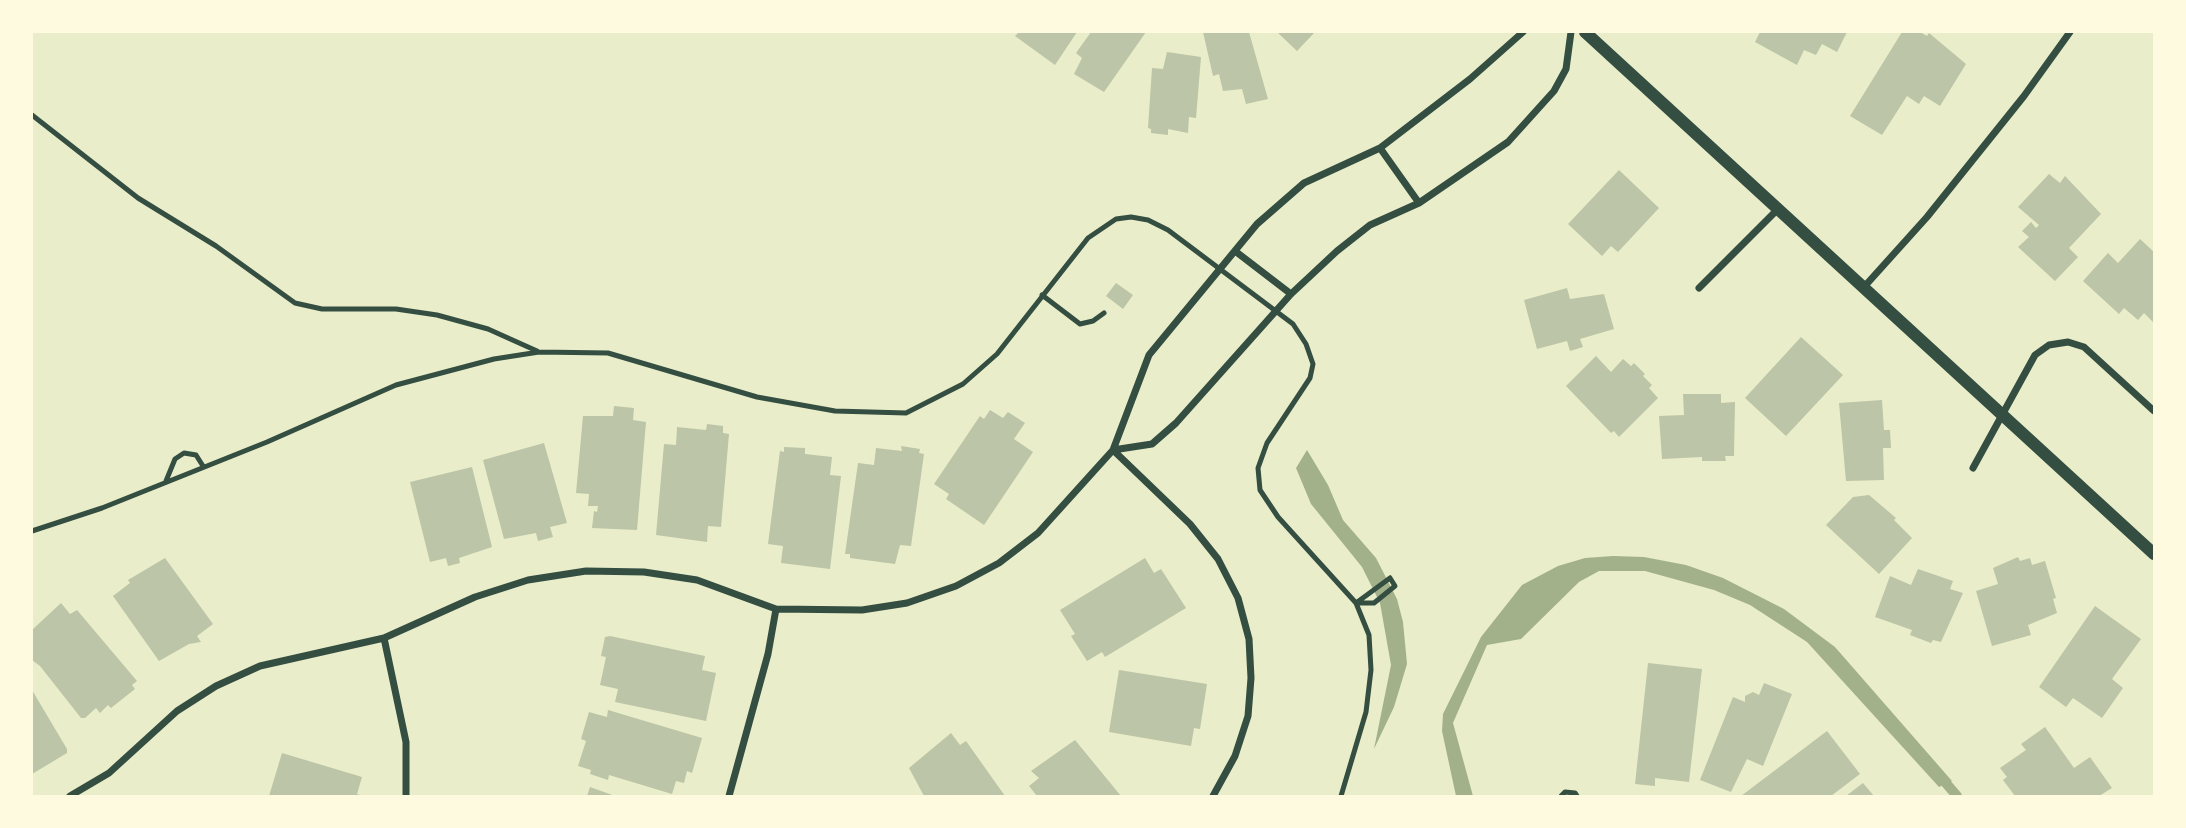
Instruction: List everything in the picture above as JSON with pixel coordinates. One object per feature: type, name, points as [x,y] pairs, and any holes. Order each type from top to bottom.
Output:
[{"type":"street","points":[[70,796],[109,773],[177,711],[216,685],[260,666],[384,638],[475,597],[528,580],[586,571],[644,572],[697,580],[776,610],[862,610],[907,603],[956,586],[999,563],[1038,533],[1113,450],[1149,355],[1257,224],[1304,183],[1380,148],[1470,79],[1523,32]]},
{"type":"street","points":[[1113,450],[1152,444],[1176,423],[1291,294],[1336,251],[1370,225],[1419,204],[1499,148],[1532,119],[1566,69],[1571,32]]},
{"type":"street","points":[[1585,32],[2154,554]]},
{"type":"street","points":[[1864,287],[1927,217],[2024,96],[2070,32]]},
{"type":"street","points":[[1380,148],[1419,204]]},
{"type":"street","points":[[1699,288],[1778,209]]},
{"type":"street","points":[[1234,251],[1291,294]]},
{"type":"street","points":[[1973,468],[2035,355],[2049,345],[2068,342],[2084,346],[2154,411]]},
{"type":"street","points":[[1113,450],[1190,524],[1218,559],[1238,598],[1249,639],[1251,678],[1248,716],[1235,756],[1213,796]]},
{"type":"street","points":[[729,796],[768,654],[776,610]]},
{"type":"street","points":[[384,638],[406,742],[407,796]]},
{"type":"lane","points":[[32,115],[138,198],[239,261],[295,303],[322,309],[396,309],[437,316],[488,329],[539,352]]},
{"type":"lane","points":[[32,531],[166,481],[396,385],[494,359],[539,352],[608,353],[721,388],[808,407],[867,414],[906,413],[963,384],[982,368],[1010,339],[1088,238],[1116,219],[1131,217],[1148,220],[1168,230],[1293,324],[1306,344],[1313,364],[1310,378],[1266,443],[1258,468],[1260,490],[1278,517],[1356,603],[1369,635],[1371,670],[1366,712],[1341,796]]},
{"type":"lane","points":[[1042,295],[1080,324],[1093,321],[1104,313]]},
{"type":"lane","points":[[166,481],[176,459],[184,453],[196,455],[203,466]]},
{"type":"lane","points":[[1390,578],[1395,586],[1374,603],[1356,603],[1390,578]]},
{"type":"lane","points":[[1561,796],[1565,792],[1575,793],[1577,796]]},
{"type":"shaded area","points":[[1307,450],[1328,485],[1343,520],[1376,558],[1397,599],[1403,622],[1407,664],[1394,707],[1374,749],[1391,665],[1380,603],[1362,567],[1311,504],[1296,468]]},
{"type":"shaded area","points":[[1644,557],[1686,565],[1723,578],[1784,609],[1835,647],[1952,781],[1939,787],[1807,642],[1750,605],[1714,590],[1645,571],[1599,571],[1579,582],[1521,639],[1487,645],[1453,723],[1473,796],[1456,796],[1442,731],[1443,714],[1481,637],[1522,585],[1558,566],[1585,558]]},
{"type":"building","points":[[1019,32],[1077,32],[1055,65],[1015,36]]},
{"type":"building","points":[[1091,32],[1146,32],[1104,92],[1074,74],[1082,58],[1076,53]]},
{"type":"building","points":[[1203,32],[1249,32],[1268,99],[1246,104],[1242,89],[1223,91],[1219,74],[1213,76]]},
{"type":"building","points":[[1277,32],[1315,32],[1297,51]]},
{"type":"building","points":[[1760,32],[1847,32],[1837,52],[1822,44],[1816,55],[1804,50],[1797,65],[1755,42]]},
{"type":"building","points":[[1902,32],[1920,32],[1927,36],[1929,33],[1966,64],[1940,106],[1924,96],[1919,104],[1907,96],[1882,135],[1850,116]]},
{"type":"building","points":[[1167,52],[1201,57],[1196,118],[1189,117],[1188,133],[1168,129],[1168,135],[1151,133],[1148,128],[1152,68],[1163,69]]},
{"type":"building","points":[[1619,170],[1659,208],[1618,252],[1611,246],[1602,256],[1568,224]]},
{"type":"building","points":[[2049,174],[2060,183],[2065,176],[2101,214],[2069,248],[2078,257],[2055,281],[2018,247],[2029,237],[2022,231],[2031,222],[2036,228],[2039,225],[2018,207]]},
{"type":"building","points":[[2140,239],[2154,252],[2154,323],[2144,313],[2138,320],[2124,308],[2119,314],[2083,281],[2108,253],[2118,263]]},
{"type":"building","points":[[1116,283],[1133,295],[1123,309],[1106,296]]},
{"type":"building","points":[[1567,288],[1570,299],[1604,294],[1614,329],[1580,339],[1583,347],[1570,351],[1567,341],[1537,349],[1524,300]]},
{"type":"building","points":[[1801,337],[1843,375],[1786,436],[1745,398]]},
{"type":"building","points":[[1596,356],[1611,372],[1623,359],[1631,366],[1634,363],[1645,374],[1643,376],[1652,385],[1649,388],[1658,398],[1619,437],[1614,431],[1611,433],[1566,386]]},
{"type":"building","points":[[1683,394],[1721,394],[1721,403],[1735,402],[1734,456],[1725,456],[1726,461],[1702,461],[1702,457],[1662,459],[1659,416],[1684,415]]},
{"type":"building","points":[[1882,400],[1884,430],[1890,430],[1891,448],[1883,448],[1884,480],[1846,481],[1839,403]]},
{"type":"building","points":[[614,406],[634,408],[633,420],[646,422],[637,530],[592,528],[594,511],[597,512],[598,506],[588,506],[589,494],[576,493],[583,416],[613,416]]},
{"type":"building","points":[[990,410],[1003,418],[1008,412],[1025,423],[1014,439],[1033,452],[984,525],[946,499],[949,494],[934,484],[980,416],[984,419]]},
{"type":"building","points":[[707,424],[723,426],[723,433],[729,434],[721,527],[708,526],[707,542],[656,535],[664,444],[676,445],[677,427],[706,430]]},
{"type":"building","points":[[544,443],[567,523],[550,527],[553,537],[538,541],[536,533],[504,539],[483,460]]},
{"type":"building","points":[[901,446],[920,449],[919,453],[924,454],[911,546],[900,545],[895,564],[850,558],[850,554],[845,554],[858,463],[874,465],[876,448],[902,451]]},
{"type":"building","points":[[784,447],[805,448],[805,454],[832,457],[830,475],[841,476],[830,569],[781,563],[783,546],[768,544],[780,451],[784,452]]},
{"type":"building","points":[[472,467],[492,547],[459,558],[460,563],[448,566],[446,558],[430,562],[410,482]]},
{"type":"building","points":[[1869,495],[1896,518],[1894,520],[1912,538],[1879,574],[1826,525],[1853,497]]},
{"type":"building","points":[[2018,557],[2020,561],[2030,558],[2032,565],[2045,561],[2056,598],[2053,599],[2057,613],[2028,625],[2031,635],[1992,646],[1976,591],[1998,584],[1993,568]]},
{"type":"building","points":[[165,558],[213,624],[197,636],[201,642],[189,644],[159,661],[113,596],[130,583],[128,580]]},
{"type":"building","points":[[1145,558],[1154,573],[1161,569],[1186,608],[1105,657],[1102,652],[1087,661],[1071,636],[1075,634],[1060,610]]},
{"type":"building","points":[[1918,569],[1953,581],[1950,589],[1963,593],[1941,642],[1933,640],[1931,643],[1910,635],[1912,630],[1875,617],[1890,576],[1911,585]]},
{"type":"building","points":[[61,603],[70,614],[77,610],[137,681],[132,685],[135,689],[111,708],[108,705],[100,713],[96,708],[85,718],[81,718],[40,666],[32,660],[32,630]]},
{"type":"building","points":[[2095,606],[2141,639],[2112,679],[2123,688],[2102,718],[2073,698],[2066,707],[2039,687]]},
{"type":"building","points":[[605,637],[705,656],[702,670],[716,673],[706,721],[615,702],[618,689],[600,685],[606,657],[601,656]]},
{"type":"building","points":[[1648,663],[1702,669],[1689,782],[1655,778],[1655,786],[1635,784]]},
{"type":"building","points":[[1119,670],[1207,684],[1200,729],[1194,728],[1191,746],[1109,732]]},
{"type":"building","points":[[1764,683],[1792,694],[1763,766],[1747,759],[1731,792],[1700,780],[1733,697],[1745,702],[1745,696],[1753,692],[1759,695]]},
{"type":"building","points":[[32,690],[67,753],[32,774]]},
{"type":"building","points":[[608,710],[702,738],[692,773],[687,771],[684,783],[676,781],[672,794],[609,775],[608,780],[590,774],[591,770],[578,766],[586,741],[581,739],[589,712],[607,717]]},
{"type":"building","points":[[2045,727],[2074,768],[2090,757],[2112,788],[2099,796],[2015,796],[2003,780],[2007,777],[2000,768],[2026,750],[2021,744]]},
{"type":"building","points":[[1827,731],[1860,774],[1831,796],[1741,796]]},
{"type":"building","points":[[951,733],[960,745],[966,741],[1005,796],[924,796],[909,768]]},
{"type":"building","points":[[1075,740],[1121,796],[1037,796],[1029,786],[1039,778],[1031,771]]},
{"type":"building","points":[[282,753],[362,777],[357,794],[363,796],[269,796]]},
{"type":"building","points":[[1863,783],[1874,796],[1846,796]]},
{"type":"building","points":[[590,787],[615,796],[587,796]]},
{"type":"waterway","points":[[1939,775],[1957,796]]}]
